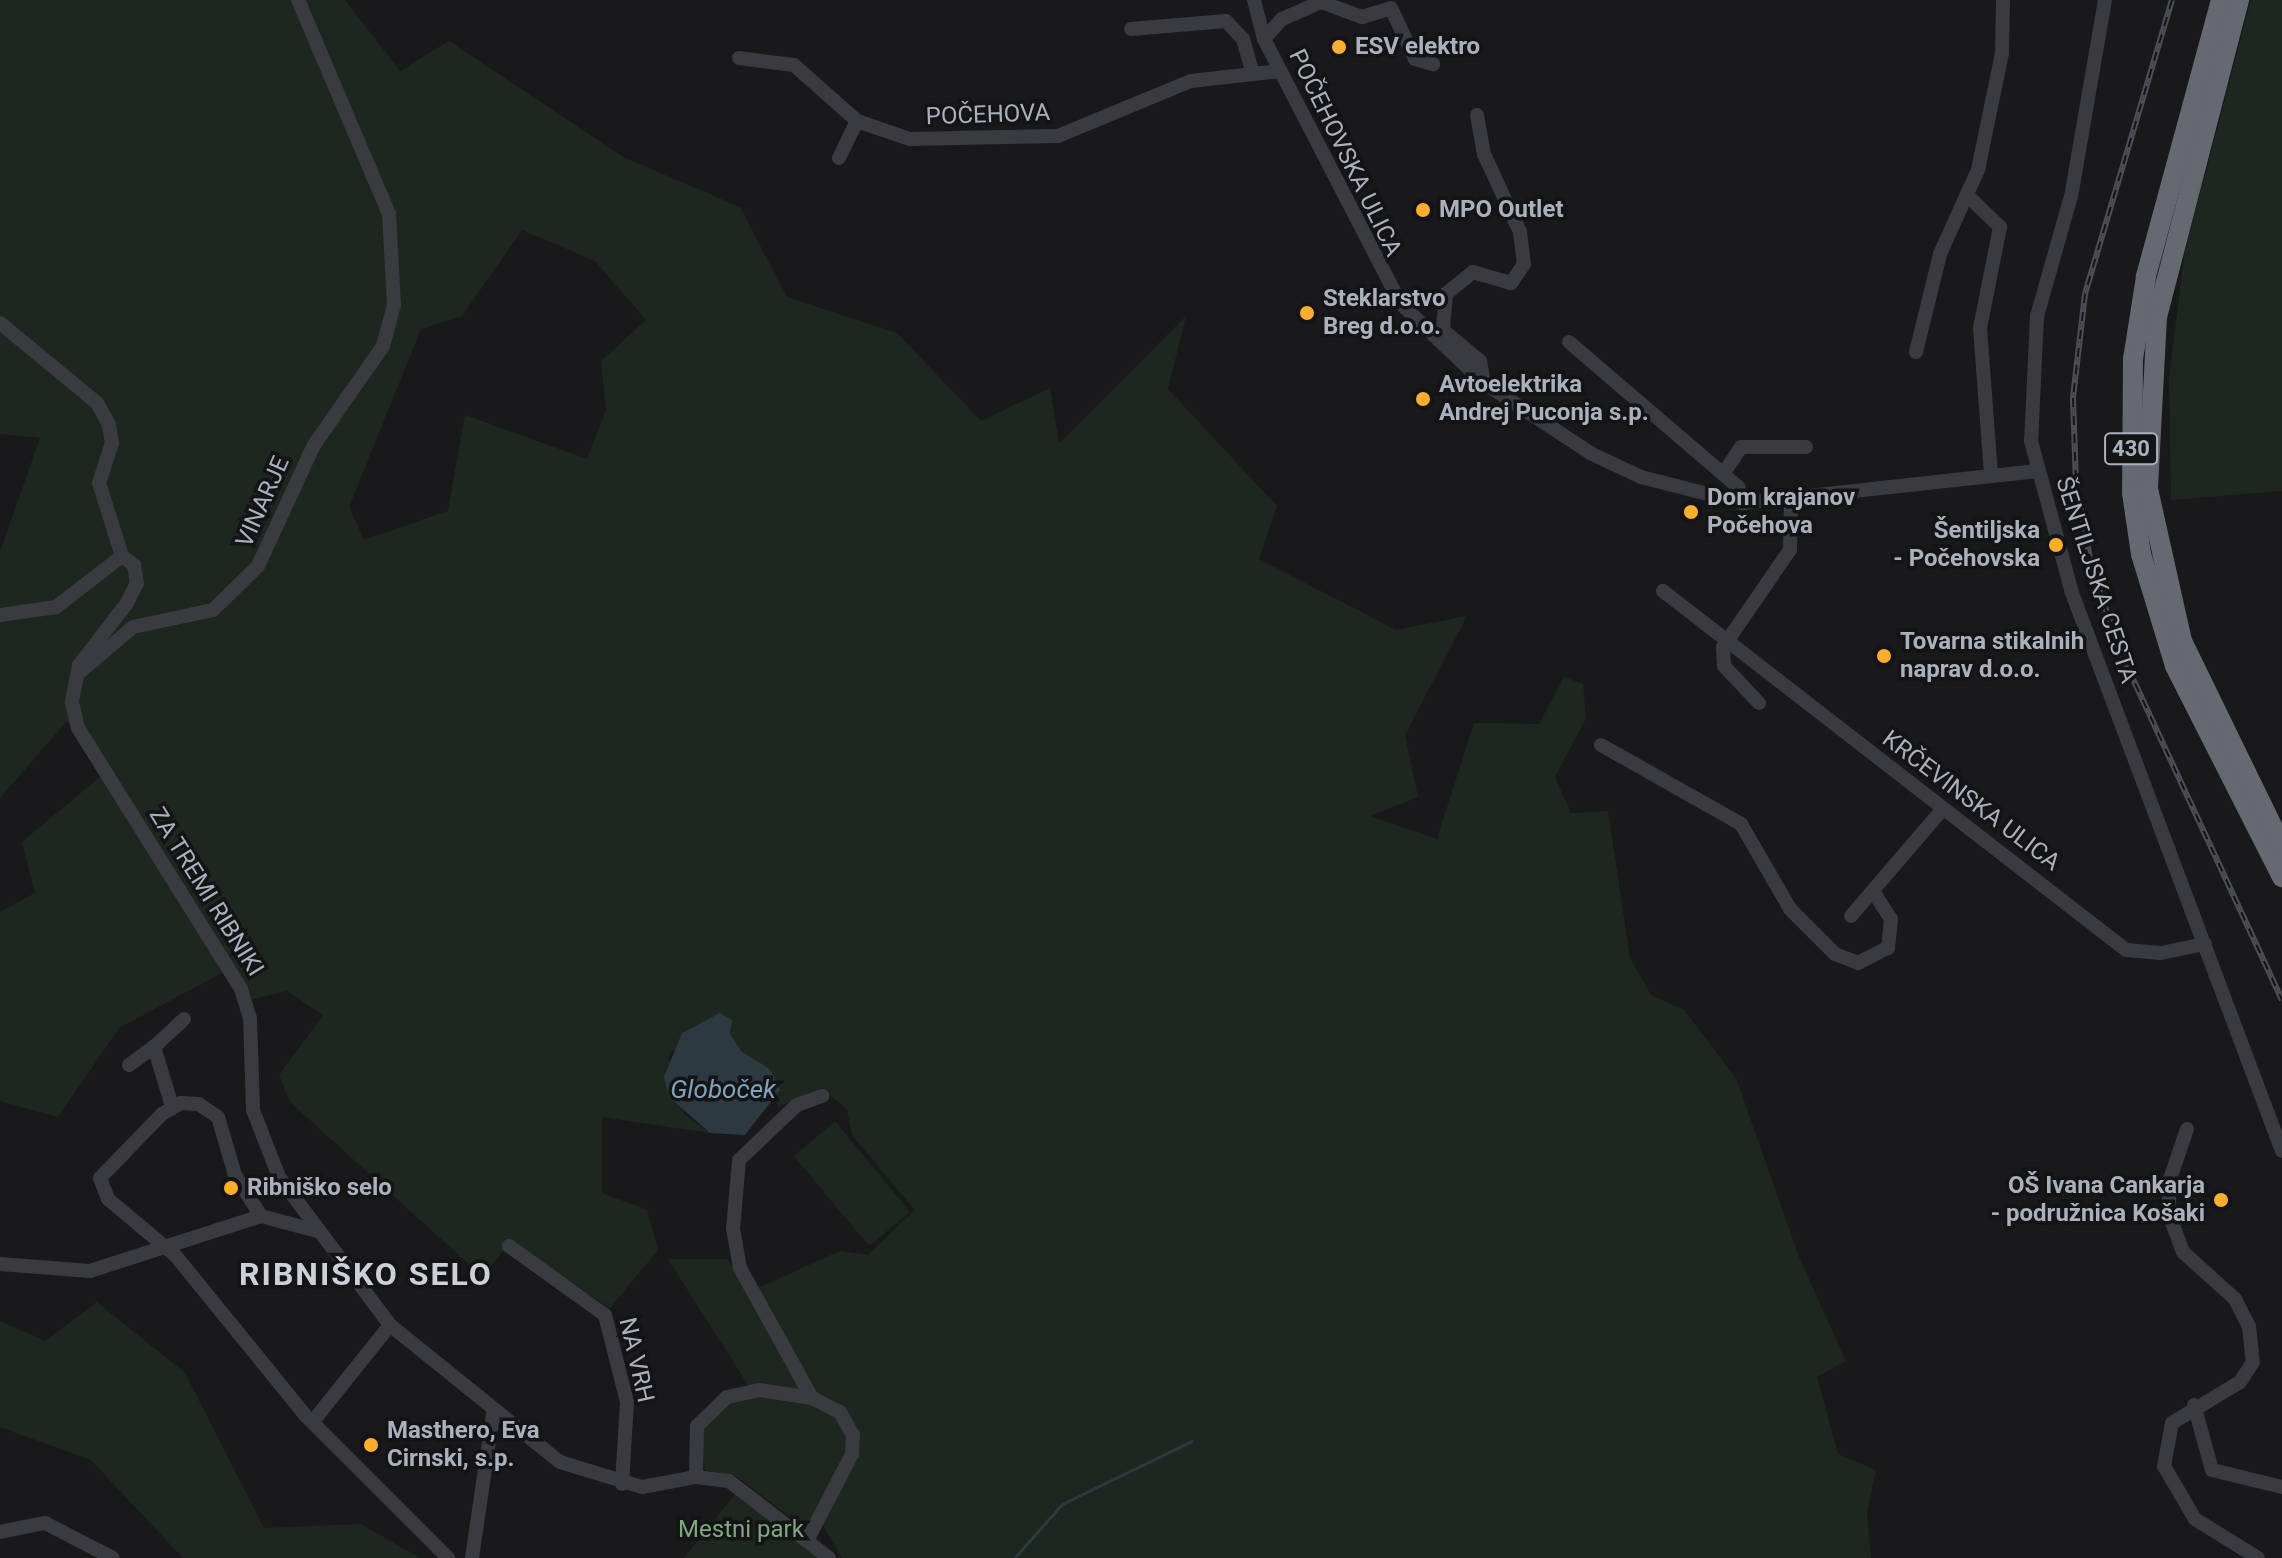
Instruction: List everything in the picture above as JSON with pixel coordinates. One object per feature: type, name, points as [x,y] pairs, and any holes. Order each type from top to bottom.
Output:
[{"type":"highway","name":"430","points":[[2221,0],[2146,277],[2133,359],[2132,493],[2147,579],[2175,666],[2282,877]]},
{"type":"highway","name":"430","points":[[2239,0],[2157,316],[2148,489],[2182,641],[2282,846]]},
{"type":"street","name":"VINARJE","points":[[80,672],[133,627],[213,610],[258,566],[314,445],[383,346],[394,305],[389,214],[298,0]]},
{"type":"street","name":"POČEHOVSKA ULICA","points":[[1254,0],[1264,39],[1264,70],[1381,275],[1424,329],[1484,383],[1641,477],[1743,503],[1791,502],[2036,471]]},
{"type":"street","points":[[1916,352],[1940,254],[1968,196],[2002,53],[2003,0]]},
{"type":"street","name":"ŠENTILJSKA CESTA","points":[[2105,0],[2075,175],[2032,347],[2036,471],[2072,593],[2282,1151]]},
{"type":"street","points":[[1264,39],[1282,19],[1321,2],[1362,17],[1391,8],[1415,59],[1433,64]]},
{"type":"street","points":[[1131,29],[1226,21],[1243,39],[1264,70]]},
{"type":"street","name":"POČEHOVA","points":[[739,58],[794,65],[857,121],[910,139],[1058,136],[1145,96],[1264,70]]},
{"type":"street","points":[[1477,115],[1484,154],[1520,232],[1524,264],[1511,283],[1473,272],[1446,294],[1443,330],[1480,361],[1484,383]]},
{"type":"street","points":[[839,158],[857,121]]},
{"type":"street","points":[[1968,196],[2000,227],[1980,328],[1991,475]]},
{"type":"street","points":[[0,323],[97,403],[109,425],[112,443],[99,483],[122,556],[134,565],[137,583],[80,672]]},
{"type":"street","points":[[1569,342],[1723,474],[1743,503]]},
{"type":"street","points":[[1723,474],[1741,447],[1806,447]]},
{"type":"street","points":[[1759,703],[1724,666],[1726,637],[1790,550],[1791,502]]},
{"type":"street","points":[[0,615],[56,607],[122,556]]},
{"type":"street","name":"KRČEVINSKA ULICA","points":[[1663,591],[2126,950],[2161,953],[2205,944]]},
{"type":"street","name":"ZA TREMI RIBNIKI","points":[[80,672],[72,702],[78,728],[241,989],[260,1136],[317,1231],[390,1325],[493,1414],[560,1462],[622,1484],[696,1477],[743,1487],[829,1558]]},
{"type":"street","points":[[1601,745],[1741,824],[1790,909],[1835,954],[1858,963],[1888,948],[1891,919],[1874,893]]},
{"type":"street","points":[[1851,916],[1874,893],[1942,810]]},
{"type":"street","points":[[129,1065],[184,1019]]},
{"type":"street","points":[[154,1047],[172,1106]]},
{"type":"street","points":[[812,1398],[740,1268],[733,1229],[739,1160],[797,1105],[822,1096]]},
{"type":"street","points":[[261,1216],[235,1175],[218,1117],[199,1104],[172,1106],[100,1178],[103,1192],[146,1241],[163,1247],[314,1420],[448,1558]]},
{"type":"street","points":[[2187,1129],[2170,1179],[2168,1212],[2183,1252],[2235,1299],[2249,1326],[2253,1362],[2240,1382],[2194,1405],[2172,1423],[2164,1466],[2195,1519],[2258,1558]]},
{"type":"street","points":[[163,1247],[261,1216],[317,1231]]},
{"type":"street","points":[[0,1264],[90,1271],[146,1241]]},
{"type":"street","name":"NA VRH","points":[[509,1246],[605,1315],[627,1402],[622,1484]]},
{"type":"street","points":[[314,1420],[390,1325]]},
{"type":"street","points":[[696,1477],[697,1426],[717,1402],[759,1390],[812,1398],[840,1412],[854,1445],[808,1539]]},
{"type":"street","points":[[2194,1405],[2212,1470],[2282,1487]]},
{"type":"street","points":[[472,1558],[493,1414]]},
{"type":"street","points":[[0,1532],[45,1523],[113,1558]]},
{"type":"green space","points":[[0,0],[345,0],[400,71],[449,41],[623,157],[740,207],[787,297],[897,333],[981,421],[1050,388],[1059,444],[1186,316],[1168,389],[1277,506],[1259,559],[1396,630],[1467,616],[1405,735],[1418,797],[1370,816],[1437,839],[1474,723],[1539,724],[1564,677],[1583,684],[1586,718],[1555,777],[1571,813],[1608,811],[1630,958],[1651,995],[1684,1010],[1736,1078],[1799,1257],[1846,1361],[1817,1377],[1838,1454],[1876,1470],[1867,1513],[1871,1558],[842,1558],[823,1525],[802,1526],[736,1476],[705,1470],[700,1431],[720,1405],[753,1393],[668,1259],[727,1259],[749,1292],[840,1251],[868,1255],[915,1210],[852,1135],[847,1110],[822,1088],[778,1107],[771,1069],[698,1030],[669,1054],[670,1070],[684,1114],[710,1133],[602,1117],[602,1193],[647,1210],[658,1250],[610,1308],[510,1241],[483,1277],[290,1102],[279,1075],[323,1015],[287,991],[249,1000],[235,966],[119,1028],[58,1117],[0,1101],[0,912],[35,893],[22,842],[101,776],[67,721],[0,798],[0,552],[40,438],[0,434]],"holes":[[[522,230],[595,261],[646,320],[601,361],[606,410],[587,459],[465,415],[448,511],[364,540],[349,507],[421,329],[462,316]]]},
{"type":"green space","points":[[2251,0],[2282,0],[2282,491],[2171,500],[2169,377],[2185,251]]},
{"type":"green space","points":[[835,1121],[910,1212],[869,1246],[794,1156]]},
{"type":"green space","points":[[97,1302],[185,1373],[264,1528],[361,1524],[420,1558],[183,1558],[91,1460],[0,1427],[0,1321],[45,1341]]},
{"type":"green space","name":"Mestni park","points":[[737,1492],[818,1558],[684,1558]]},
{"type":"water","name":"Globoček","points":[[720,1013],[732,1020],[730,1034],[742,1052],[770,1069],[780,1090],[745,1135],[710,1133],[669,1097],[664,1077],[682,1033]]},
{"type":"waterway","points":[[1015,1557],[1062,1504],[1192,1441]]},
{"type":"railway","points":[[2172,0],[2085,294],[2073,398],[2076,483],[2092,569],[2120,651],[2282,1000]]},
{"type":"place","name":"ESV elektro","points":[[1339,47]]},
{"type":"place","name":"MPO Outlet","points":[[1423,210]]},
{"type":"place","name":"Steklarstvo Breg d.o.o.","points":[[1307,313]]},
{"type":"place","name":"Avtoelektrika Andrej Puconja s.p.","points":[[1423,399]]},
{"type":"place","name":"Dom krajanov Počehova","points":[[1691,512]]},
{"type":"place","name":"Šentiljska - Počehovska","points":[[2056,545]]},
{"type":"place","name":"Tovarna stikalnih naprav d.o.o.","points":[[1884,656]]},
{"type":"place","name":"Ribniško selo","points":[[231,1188]]},
{"type":"place","name":"OŠ Ivana Cankarja - podružnica Košaki","points":[[2221,1200]]},
{"type":"place","name":"Masthero, Eva Cirnski, s.p.","points":[[371,1445]]},
{"type":"district","name":"RIBNIŠKO SELO","points":[[366,1274]]}]
